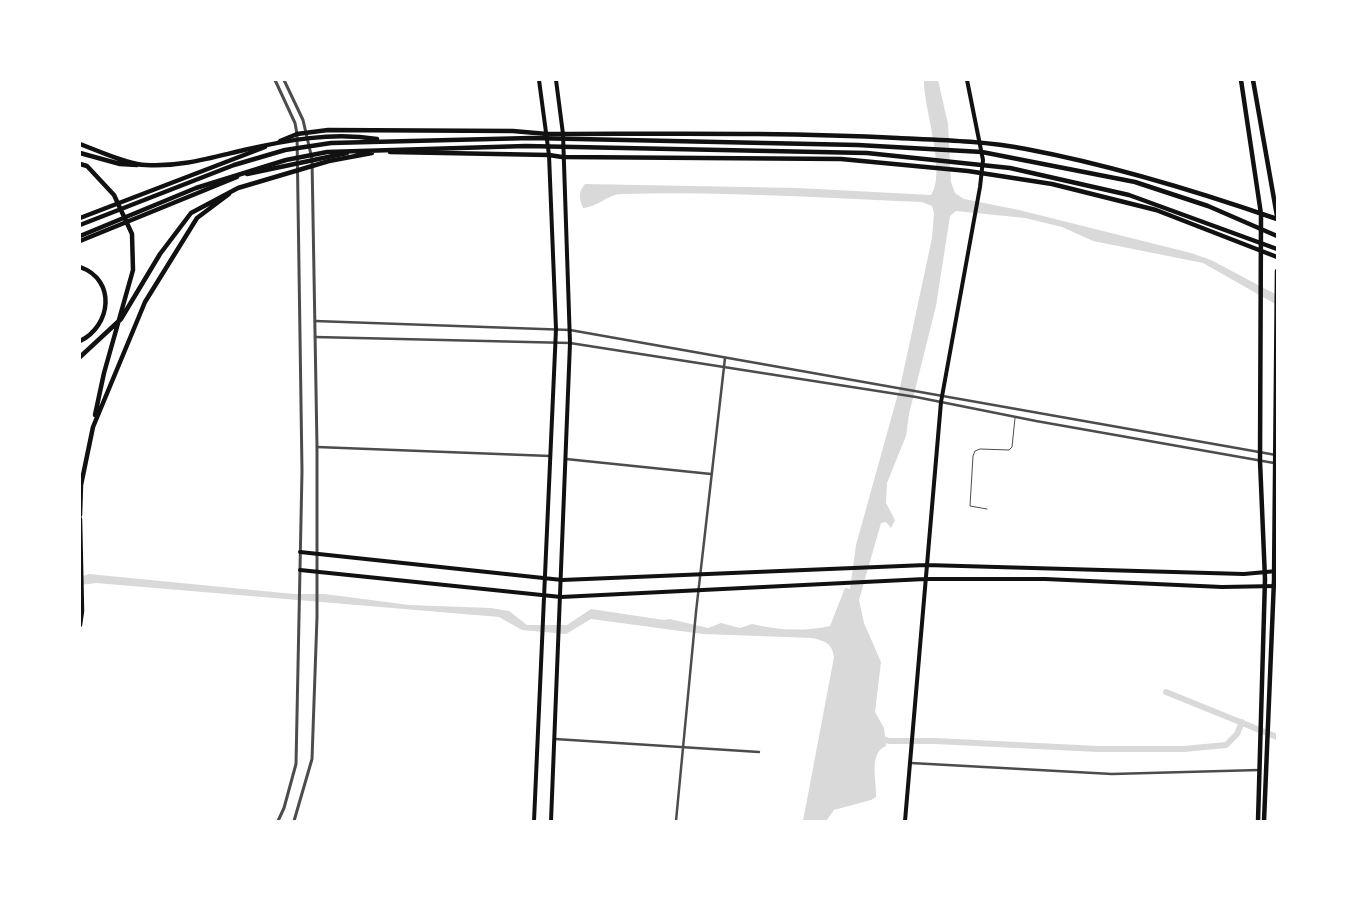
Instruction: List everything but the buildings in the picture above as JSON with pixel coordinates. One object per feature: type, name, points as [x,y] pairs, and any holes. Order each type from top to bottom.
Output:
[{"type":"main road","points":[[534,821],[556,329],[549,155],[539,80]]},
{"type":"main road","points":[[551,821],[570,343],[562,157],[563,134],[556,80]]},
{"type":"main road","points":[[905,821],[915,724],[926,565],[941,402],[981,174],[980,143],[967,80]]},
{"type":"main road","points":[[1241,80],[1261,214],[1260,461],[1265,585],[1258,821]]},
{"type":"main road","points":[[80,218],[298,134],[328,130],[547,134],[840,135],[980,143],[1026,149],[1088,164],[1196,192],[1277,218],[1253,80]]},
{"type":"main road","points":[[80,153],[120,164],[194,163],[244,150],[326,136],[352,135],[390,140]]},
{"type":"main road","points":[[80,225],[234,165],[285,150],[331,143],[390,140],[541,138],[858,145],[982,152],[1135,182],[1208,206],[1277,236]]},
{"type":"main road","points":[[80,144],[143,165]]},
{"type":"main road","points":[[80,236],[196,188],[242,172],[327,152],[526,146],[867,153],[991,166],[1129,195],[1277,248]]},
{"type":"main road","points":[[80,357],[121,319],[160,254],[191,213],[238,188],[329,161],[388,150]]},
{"type":"main road","points":[[80,241],[240,176],[312,159],[355,152],[549,155],[562,157],[842,159],[923,165],[1052,184],[1156,210],[1277,257]]},
{"type":"main road","points":[[80,164],[87,166],[114,194],[132,234],[132,270],[104,373],[81,484],[80,515]]},
{"type":"main road","points":[[93,427],[145,302],[178,247],[197,218],[238,188]]},
{"type":"main road","points":[[80,268],[98,279],[106,292],[107,308],[100,324],[88,337],[80,341]]},
{"type":"main road","points":[[1264,821],[1275,585],[1277,271]]},
{"type":"main road","points":[[80,519],[82,530],[82,611],[80,625]]},
{"type":"main road","points":[[300,552],[562,580],[700,576],[926,565],[1234,574],[1275,571]]},
{"type":"main road","points":[[300,571],[561,597],[925,578],[1045,579],[1222,587],[1275,585]]},
{"type":"main road","points":[[1273,604],[1277,599]]},
{"type":"street","points":[[276,80],[298,134],[302,471],[296,764],[284,808],[278,821]]},
{"type":"street","points":[[284,80],[307,133],[312,159],[313,321],[317,447],[317,617],[312,759],[294,821]]},
{"type":"street","points":[[313,321],[570,330],[895,386],[1276,455]]},
{"type":"street","points":[[314,337],[570,343],[894,393],[1276,464]]},
{"type":"street","points":[[676,821],[698,590],[725,358]]},
{"type":"street","points":[[317,447],[550,456]]},
{"type":"street","points":[[566,459],[712,474]]},
{"type":"street","points":[[555,739],[759,752]]},
{"type":"street","points":[[911,763],[1112,774],[1259,770]]},
{"type":"lane","points":[[987,509],[970,506],[973,456],[975,451],[980,449],[1009,450],[1012,447],[1015,417]]},
{"type":"shaded area","points":[[924,80],[938,80],[948,124],[951,182],[955,193],[964,199],[1019,210],[1191,253],[1211,260],[1277,295],[1277,305],[1203,263],[1093,241],[1062,227],[1025,218],[956,211],[950,216],[936,306],[909,414],[906,436],[887,483],[886,503],[895,520],[891,528],[886,522],[881,523],[859,600],[864,623],[881,662],[875,712],[884,728],[886,746],[880,750],[875,761],[876,797],[871,800],[834,810],[826,821],[803,821],[834,657],[832,649],[828,644],[813,638],[703,634],[591,619],[566,634],[522,630],[499,617],[96,583],[80,585],[80,577],[89,574],[294,594],[325,594],[409,605],[491,608],[509,611],[527,625],[567,625],[591,609],[664,620],[670,619],[708,628],[721,623],[740,628],[752,624],[790,630],[830,626],[845,588],[850,589],[856,545],[901,383],[932,238],[934,213],[932,206],[922,202],[772,195],[659,193],[622,194],[583,208],[580,192],[585,184],[798,188],[931,195],[937,171]]},
{"type":"waterway","points":[[1166,692],[1277,737]]},
{"type":"waterway","points":[[878,737],[889,741],[935,741],[1098,749],[1184,749],[1226,745],[1237,734],[1242,722]]}]
